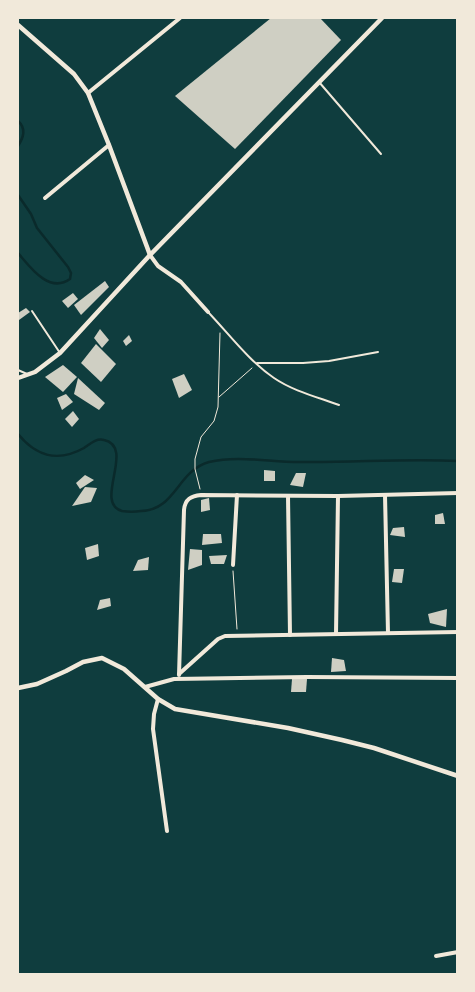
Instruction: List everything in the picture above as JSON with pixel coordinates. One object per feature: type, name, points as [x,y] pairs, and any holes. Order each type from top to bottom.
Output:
[{"type":"street","points":[[88,92],[180,18]]},
{"type":"street","points":[[18,378],[29,375],[45,366],[60,353],[150,255],[382,18]]},
{"type":"street","points":[[18,25],[74,74],[88,92],[110,145],[150,255],[158,266],[181,282],[208,312]]},
{"type":"street","points":[[45,198],[110,145]]},
{"type":"street","points":[[179,674],[184,510],[189,498],[202,495],[338,496],[458,494]]},
{"type":"street","points":[[233,565],[237,495]]},
{"type":"street","points":[[385,495],[388,633]]},
{"type":"street","points":[[288,496],[290,635]]},
{"type":"street","points":[[336,634],[338,496]]},
{"type":"street","points":[[174,679],[218,639],[226,636],[458,632]]},
{"type":"street","points":[[18,688],[37,684],[83,662],[102,658],[124,669],[158,699],[175,709],[288,728],[358,744],[458,776]]},
{"type":"street","points":[[145,687],[174,679],[307,677],[458,678]]},
{"type":"street","points":[[158,699],[153,729],[167,831]]},
{"type":"street","points":[[436,956],[458,952]]},
{"type":"lane","points":[[319,82],[381,154]]},
{"type":"lane","points":[[32,311],[60,353]]},
{"type":"lane","points":[[208,312],[257,363],[283,384],[339,405]]},
{"type":"lane","points":[[257,363],[303,364],[378,352]]},
{"type":"lane","points":[[18,370],[29,375]]},
{"type":"path","points":[[202,495],[194,458],[202,437],[217,415],[220,325]]},
{"type":"path","points":[[219,397],[257,363]]},
{"type":"path","points":[[233,565],[237,636]]},
{"type":"building","points":[[271,18],[320,18],[341,40],[235,149],[175,96]]},
{"type":"building","points":[[105,281],[109,287],[81,315],[74,305]]},
{"type":"building","points":[[73,293],[78,299],[68,308],[62,301]]},
{"type":"building","points":[[26,308],[30,312],[19,320],[18,313]]},
{"type":"building","points":[[100,329],[109,340],[102,348],[94,338]]},
{"type":"building","points":[[129,335],[132,341],[126,346],[123,341]]},
{"type":"building","points":[[96,344],[116,364],[101,382],[81,363]]},
{"type":"building","points":[[63,365],[77,377],[63,392],[45,377]]},
{"type":"building","points":[[184,374],[192,390],[179,398],[172,379]]},
{"type":"building","points":[[78,378],[105,403],[99,410],[74,394]]},
{"type":"building","points":[[66,394],[73,402],[62,410],[57,398]]},
{"type":"building","points":[[73,411],[79,419],[72,427],[65,419]]},
{"type":"building","points":[[264,470],[275,471],[275,481],[264,481]]},
{"type":"building","points":[[296,473],[306,473],[303,487],[290,485]]},
{"type":"building","points":[[85,475],[94,480],[80,489],[76,483]]},
{"type":"building","points":[[85,487],[97,488],[91,502],[72,506]]},
{"type":"building","points":[[209,498],[210,510],[201,512],[201,500]]},
{"type":"building","points":[[443,513],[445,524],[435,524],[435,515]]},
{"type":"building","points":[[404,527],[405,537],[390,535],[393,528]]},
{"type":"building","points":[[203,534],[221,534],[222,543],[202,545]]},
{"type":"building","points":[[98,544],[99,556],[87,560],[85,548]]},
{"type":"building","points":[[190,549],[202,550],[202,565],[188,570]]},
{"type":"building","points":[[227,555],[224,564],[211,564],[209,556]]},
{"type":"building","points":[[149,557],[148,570],[133,571],[138,560]]},
{"type":"building","points":[[394,569],[404,569],[402,583],[392,582]]},
{"type":"building","points":[[110,598],[111,606],[97,610],[100,600]]},
{"type":"building","points":[[447,609],[446,627],[430,623],[428,614]]},
{"type":"building","points":[[332,658],[344,660],[346,671],[331,672]]},
{"type":"building","points":[[292,679],[307,679],[306,692],[291,692]]},
{"type":"waterway","points":[[18,121],[23,130],[23,137],[18,146]]},
{"type":"waterway","points":[[18,195],[31,214],[37,228],[68,267],[71,273],[70,279],[62,283],[47,281],[34,271],[18,253]]},
{"type":"waterway","points":[[18,434],[32,448],[48,455],[56,456],[74,453],[98,440],[104,440],[113,445],[116,453],[116,463],[111,498],[114,506],[127,512],[153,509],[162,504],[190,473],[209,462],[220,460],[242,459],[288,462],[458,461]]}]
